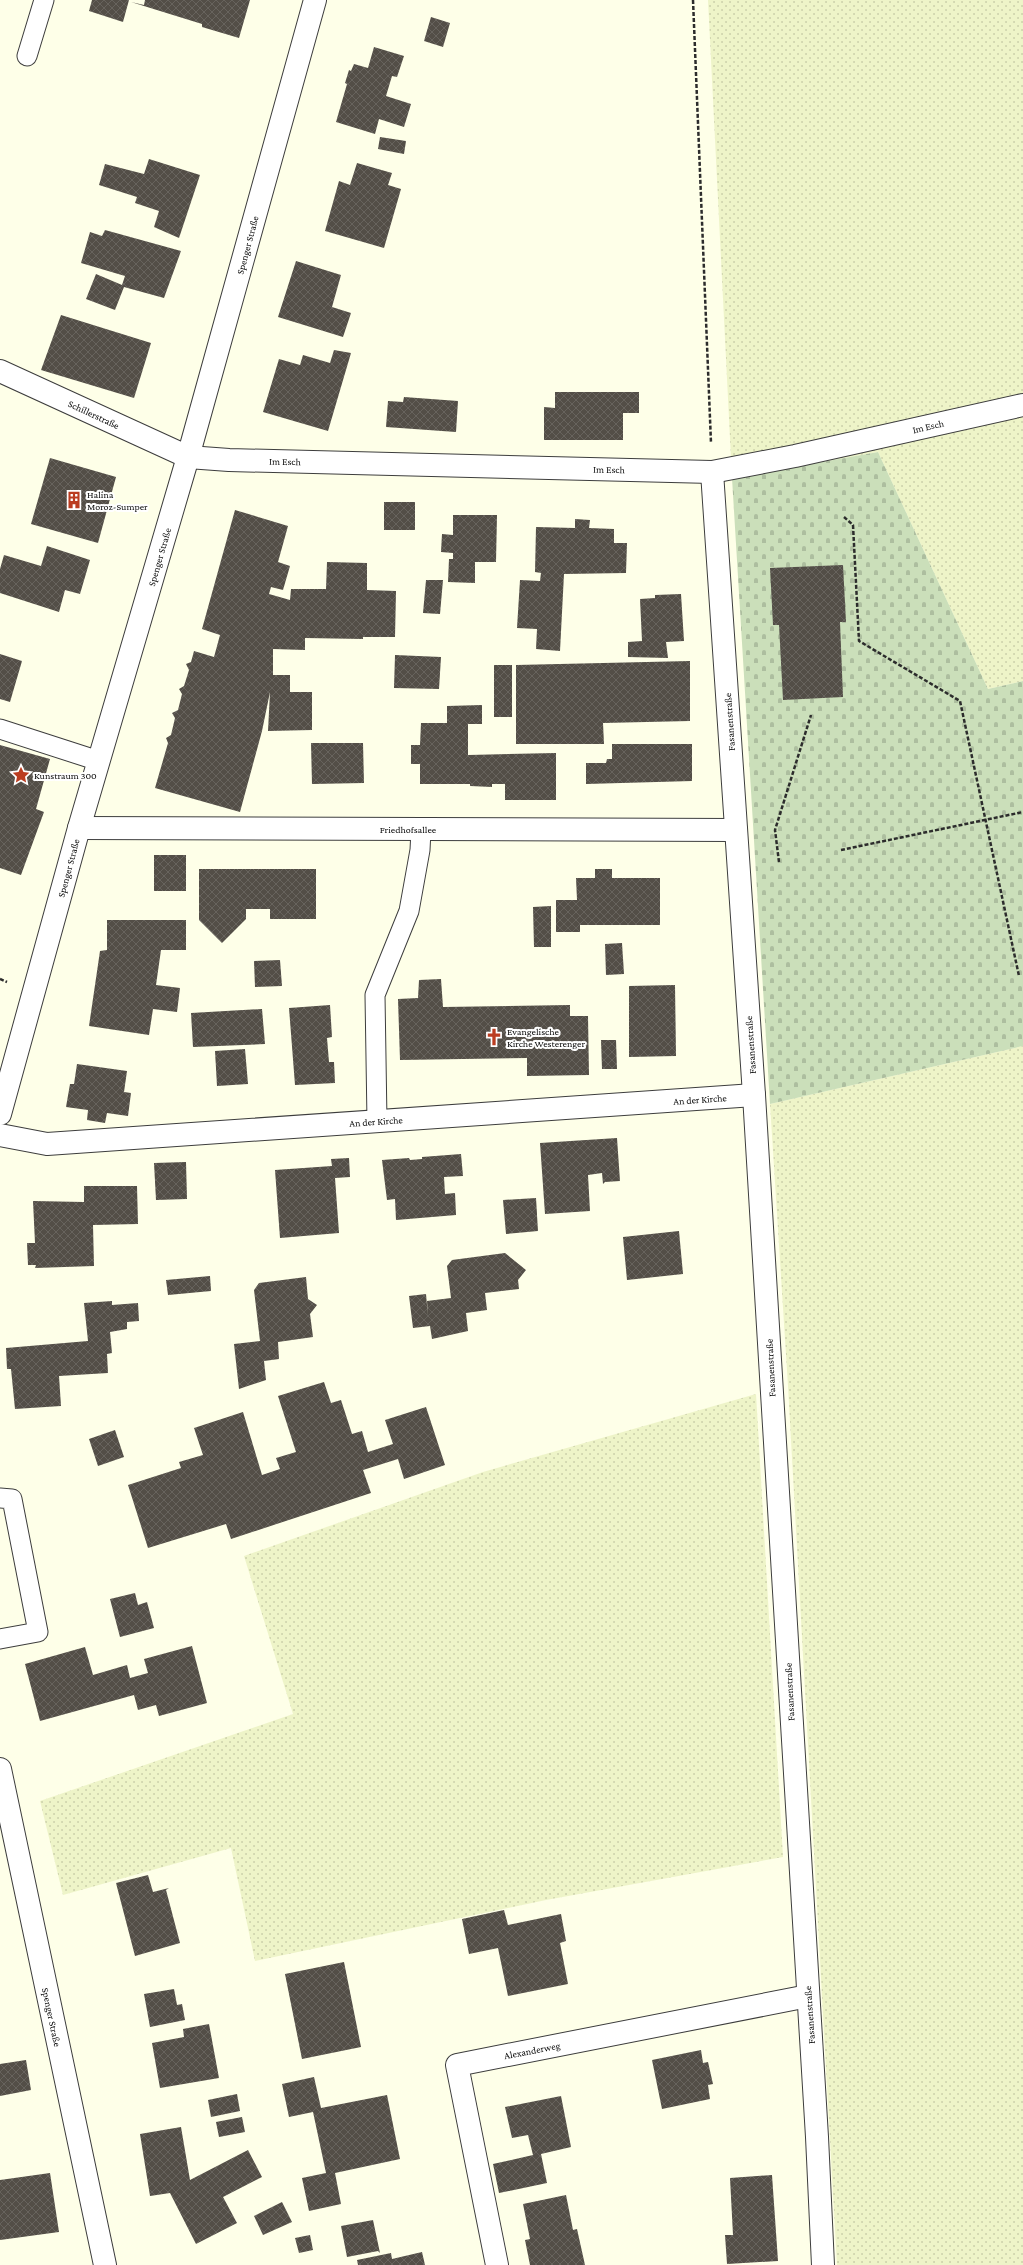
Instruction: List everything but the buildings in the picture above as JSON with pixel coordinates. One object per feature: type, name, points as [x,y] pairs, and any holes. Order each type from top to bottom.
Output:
[{"type":"street","name":"Spenger Straße","points":[[0,1114],[80,828],[188,457],[315,0]]},
{"type":"street","name":"Schillerstraße","points":[[1,378],[188,457]]},
{"type":"street","name":"Im Esch","points":[[188,457],[712,472],[795,456],[1023,405]]},
{"type":"street","name":"Fasanenstraße","points":[[712,472],[754,1095],[823,2265]]},
{"type":"street","name":"Friedhofsallee","points":[[80,828],[736,830]]},
{"type":"street","name":"An der Kirche","points":[[0,1135],[47,1144],[754,1095]]},
{"type":"street","name":"Spenger Straße","points":[[0,1769],[105,2265]]},
{"type":"street","name":"Alexanderweg","points":[[497,2265],[457,2065],[808,1996]]},
{"type":"lane","points":[[28,56],[44,0]]},
{"type":"lane","points":[[0,729],[100,761]]},
{"type":"lane","points":[[377,1121],[375,995],[409,911],[420,850],[421,830]]},
{"type":"lane","points":[[0,1498],[12,1499],[38,1632],[0,1639]]},
{"type":"path","points":[[693,0],[712,472]]},
{"type":"path","points":[[844,517],[853,525],[859,641],[960,701],[1019,976]]},
{"type":"path","points":[[779,862],[775,830],[811,716]]},
{"type":"path","points":[[841,850],[1023,812]]},
{"type":"green space","points":[[708,0],[1023,0],[1023,681],[988,689],[878,452],[732,478]]},
{"type":"green space","points":[[878,452],[988,689],[1023,681],[1023,1046],[770,1104],[732,478]]},
{"type":"green space","points":[[1023,1046],[1023,2265],[837,2265],[788,1386],[770,1104]]},
{"type":"green space","points":[[756,1394],[783,1857],[546,1900],[255,1961],[231,1848],[63,1895],[40,1801],[293,1714],[244,1556],[483,1472]]},
{"type":"place","name":"Halina Moroz-Sumper","points":[[74,500]]},
{"type":"place","name":"Kunstraum 300","points":[[21,775]]},
{"type":"place","name":"Evangelische Kirche Westerenger","points":[[494,1037]]}]
